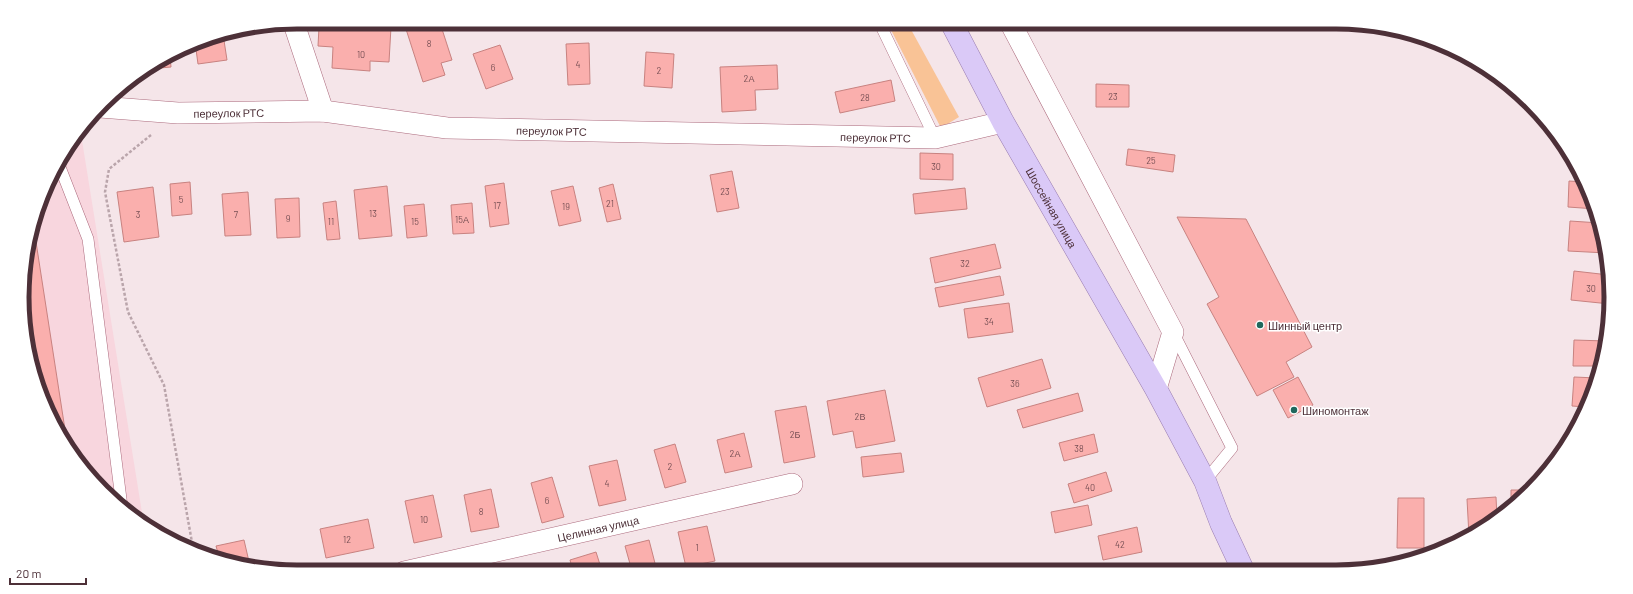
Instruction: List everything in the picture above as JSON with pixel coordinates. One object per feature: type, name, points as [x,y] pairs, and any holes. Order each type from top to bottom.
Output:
[{"type":"main road","name":"Шоссейная улица","points":[[955,29],[1003,122],[1156,389],[1205,481],[1221,523],[1241,565]]},
{"type":"main road","name":"Шоссейная улица","points":[[1221,523],[1251,565]]},
{"type":"street","points":[[296,29],[323,111]]},
{"type":"street","points":[[1014,29],[1173,332],[1156,389]]},
{"type":"street","name":"переулок РТС","points":[[107,108],[178,113],[323,111],[448,128],[935,138],[1003,122]]},
{"type":"street","name":"Целинная улица","points":[[435,565],[792,484]]},
{"type":"lane","points":[[882,29],[935,138]]},
{"type":"lane","points":[[61,170],[88,240],[121,499]]},
{"type":"lane","points":[[1173,332],[1232,448],[1205,481]]},
{"type":"path","points":[[178,113],[108,169],[105,192],[128,312],[164,385],[192,544]]},
{"type":"shaded area","points":[[891,29],[911,29],[959,117],[941,128]]},
{"type":"shaded area","points":[[82,137],[143,516],[107,487],[74,446],[49,400],[38,366],[31,332],[29,297],[31,262],[38,228],[49,194],[65,163]]},
{"type":"building","points":[[319,29],[391,29],[389,62],[370,61],[370,71],[332,68],[333,47],[318,46]]},
{"type":"building","points":[[406,29],[442,29],[452,60],[441,63],[445,75],[423,82]]},
{"type":"building","points":[[224,39],[227,60],[198,64],[196,48]]},
{"type":"building","points":[[589,43],[590,84],[568,85],[566,44]]},
{"type":"building","points":[[500,45],[513,79],[486,89],[473,54]]},
{"type":"building","points":[[646,52],[674,54],[672,88],[644,86]]},
{"type":"building","points":[[170,61],[171,67],[158,68]]},
{"type":"building","points":[[777,65],[778,89],[755,90],[756,110],[722,112],[720,67]]},
{"type":"building","points":[[891,80],[895,101],[840,113],[835,92]]},
{"type":"building","points":[[1096,84],[1129,85],[1129,107],[1096,107]]},
{"type":"building","points":[[1128,149],[1175,155],[1173,172],[1126,165]]},
{"type":"building","points":[[920,153],[953,154],[953,180],[920,179]]},
{"type":"building","points":[[732,171],[739,208],[717,212],[710,175]]},
{"type":"building","points":[[1569,181],[1578,182],[1589,209],[1568,207]]},
{"type":"building","points":[[190,182],[192,214],[172,216],[170,184]]},
{"type":"building","points":[[504,183],[509,224],[490,227],[485,186]]},
{"type":"building","points":[[613,184],[621,219],[607,222],[599,188]]},
{"type":"building","points":[[387,186],[392,236],[359,239],[354,190]]},
{"type":"building","points":[[573,186],[581,221],[559,226],[551,191]]},
{"type":"building","points":[[153,187],[159,237],[124,242],[117,192]]},
{"type":"building","points":[[965,188],[967,209],[915,214],[913,194]]},
{"type":"building","points":[[248,192],[251,235],[225,236],[222,194]]},
{"type":"building","points":[[299,198],[300,237],[277,238],[275,199]]},
{"type":"building","points":[[336,201],[340,239],[327,240],[323,203]]},
{"type":"building","points":[[472,203],[474,233],[453,234],[451,205]]},
{"type":"building","points":[[424,204],[427,236],[407,238],[404,206]]},
{"type":"building","name":"Шинный центр","points":[[1177,217],[1246,219],[1312,347],[1286,362],[1294,377],[1257,396],[1207,304],[1219,297]]},
{"type":"building","points":[[1570,221],[1593,223],[1600,253],[1568,251]]},
{"type":"building","points":[[35,239],[65,431],[49,400],[43,383],[31,332],[29,297],[31,262]]},
{"type":"building","points":[[995,244],[1001,268],[935,283],[930,258]]},
{"type":"building","points":[[1574,271],[1603,274],[1604,303],[1571,300]]},
{"type":"building","points":[[1000,276],[1004,295],[939,307],[935,288]]},
{"type":"building","points":[[1009,303],[1013,332],[968,338],[964,309]]},
{"type":"building","points":[[1574,340],[1600,341],[1595,366],[1573,366]]},
{"type":"building","points":[[1042,359],[1051,388],[987,407],[978,378]]},
{"type":"building","points":[[1298,377],[1313,405],[1288,418],[1273,390]]},
{"type":"building","points":[[1574,377],[1592,378],[1581,407],[1572,406]]},
{"type":"building","points":[[885,390],[895,441],[856,448],[853,431],[833,435],[827,401]]},
{"type":"building","points":[[1078,393],[1083,411],[1023,428],[1017,410]]},
{"type":"building","points":[[806,406],[815,457],[784,463],[775,411]]},
{"type":"building","points":[[744,433],[752,467],[725,473],[717,440]]},
{"type":"building","points":[[1094,434],[1098,452],[1064,461],[1059,443]]},
{"type":"building","points":[[675,444],[686,482],[665,488],[654,450]]},
{"type":"building","points":[[901,453],[904,472],[863,477],[861,457]]},
{"type":"building","points":[[617,460],[626,500],[599,506],[589,466]]},
{"type":"building","points":[[1106,472],[1112,491],[1074,503],[1068,484]]},
{"type":"building","points":[[552,477],[564,517],[542,523],[531,483]]},
{"type":"building","points":[[491,489],[499,527],[471,532],[464,495]]},
{"type":"building","points":[[1511,490],[1522,490],[1513,498],[1511,500]]},
{"type":"building","points":[[433,495],[442,537],[414,543],[405,501]]},
{"type":"building","points":[[1496,497],[1497,512],[1469,530],[1467,499]]},
{"type":"building","points":[[1398,498],[1424,498],[1424,548],[1397,548]]},
{"type":"building","points":[[1088,505],[1092,525],[1055,533],[1051,512]]},
{"type":"building","points":[[368,519],[374,548],[326,558],[320,529]]},
{"type":"building","points":[[707,526],[715,561],[696,565],[686,565],[678,532]]},
{"type":"building","points":[[1137,527],[1142,552],[1103,560],[1098,536]]},
{"type":"building","points":[[244,540],[249,561],[218,553],[216,546]]},
{"type":"building","points":[[649,540],[655,565],[630,565],[625,546]]},
{"type":"building","points":[[596,552],[600,565],[571,565],[570,560]]},
{"type":"place","name":"Шинный центр","points":[[1260,325]]},
{"type":"place","name":"Шиномонтаж","points":[[1294,410]]}]
